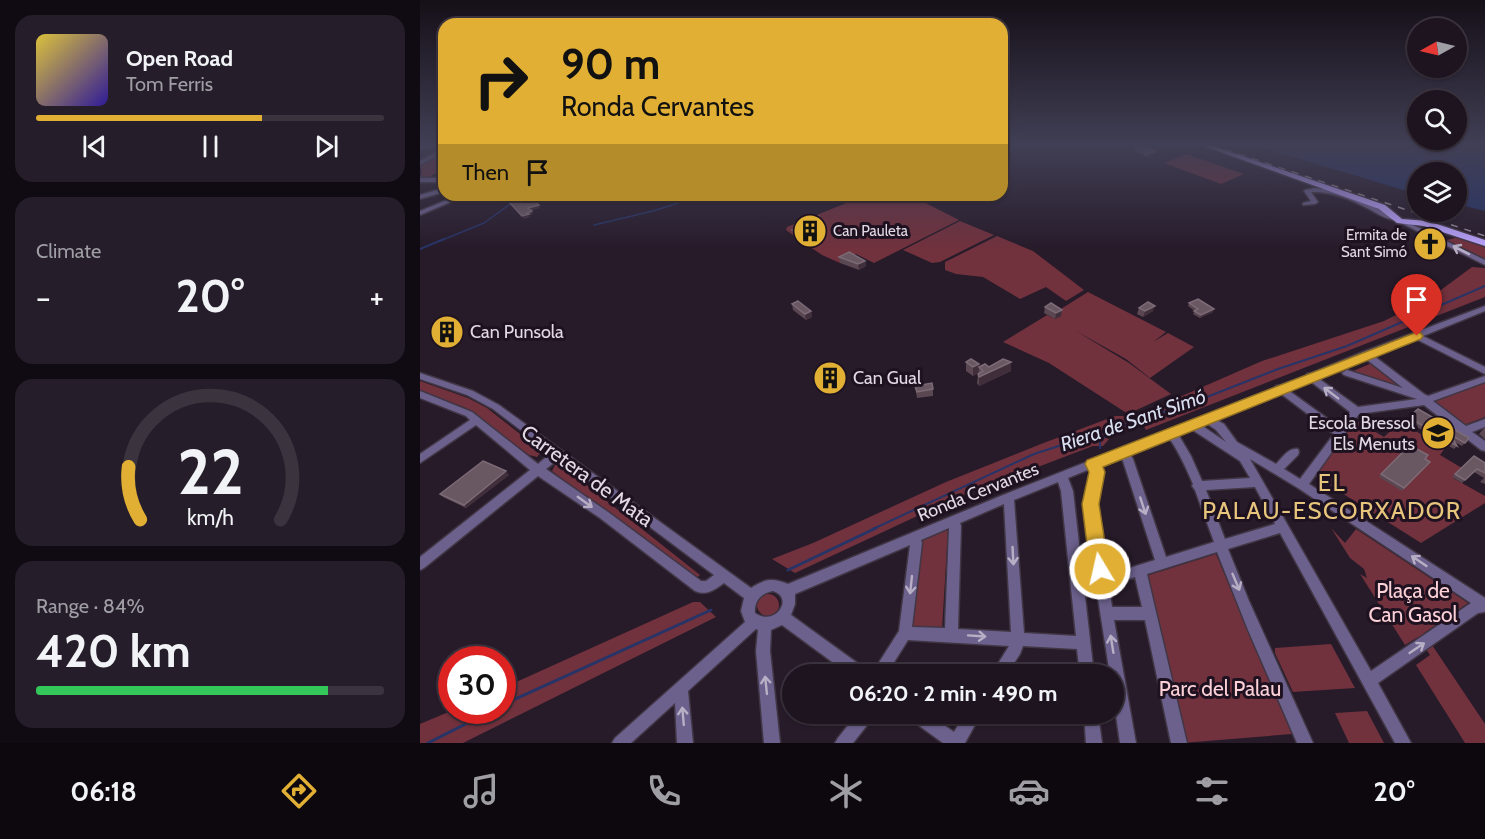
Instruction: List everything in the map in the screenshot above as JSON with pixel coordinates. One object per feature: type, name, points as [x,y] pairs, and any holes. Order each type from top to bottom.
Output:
[{"type":"main road","points":[[1301,180],[1398,217],[1416,223],[1433,225],[1483,241]]},
{"type":"main road","points":[[1303,180],[1382,207],[1398,217]]},
{"type":"street","points":[[420,180],[438,180]]},
{"type":"street","points":[[1305,204],[1316,202],[1308,191],[1323,190],[1366,205],[1382,216],[1398,217]]},
{"type":"street","points":[[420,197],[438,192]]},
{"type":"street","points":[[420,213],[449,201]]},
{"type":"street","points":[[1416,223],[1436,238],[1485,263]]},
{"type":"street","points":[[1477,310],[1485,316]]},
{"type":"street","name":"Ronda Cervantes","points":[[787,591],[1007,498],[1477,310]]},
{"type":"street","points":[[1414,334],[1485,371]]},
{"type":"street","points":[[1366,354],[1485,447]]},
{"type":"street","points":[[1347,373],[1424,399]]},
{"type":"street","name":"Carretera de Mata","points":[[420,376],[484,399],[752,596]]},
{"type":"street","points":[[1309,376],[1356,411]]},
{"type":"street","points":[[1302,485],[1356,411],[1428,399],[1485,379]]},
{"type":"street","points":[[1280,388],[1339,433]]},
{"type":"street","name":"Carretera de Mata","points":[[420,394],[446,403],[477,420],[537,469],[604,515],[699,587],[708,586],[724,576]]},
{"type":"street","points":[[1222,413],[1235,445],[1302,485],[1485,605]]},
{"type":"street","points":[[1207,419],[1217,424],[1247,463],[1403,743]]},
{"type":"street","points":[[420,459],[477,420]]},
{"type":"street","points":[[1464,431],[1485,423]]},
{"type":"street","points":[[1193,424],[1247,463]]},
{"type":"street","points":[[1171,433],[1176,438],[1197,486],[1305,743]]},
{"type":"street","points":[[1122,452],[1128,459],[1162,563]]},
{"type":"street","points":[[1278,470],[1294,452]]},
{"type":"street","points":[[420,564],[559,453]]},
{"type":"street","points":[[1093,464],[1097,472],[1091,504],[1128,743]]},
{"type":"street","points":[[1062,477],[1067,491],[1086,664]]},
{"type":"street","points":[[1197,486],[1258,482]]},
{"type":"street","points":[[1005,664],[1018,639],[1007,498]]},
{"type":"street","points":[[951,634],[955,526],[952,522]]},
{"type":"street","points":[[1102,582],[1282,527]]},
{"type":"street","points":[[885,664],[905,633],[916,543],[913,538]]},
{"type":"street","points":[[1140,570],[1179,743]]},
{"type":"street","points":[[620,743],[681,688],[760,624],[782,617],[789,605],[787,591],[772,585],[763,587],[752,596],[747,611],[760,624],[772,743]]},
{"type":"street","points":[[1369,681],[1476,607],[1485,605]]},
{"type":"street","points":[[1107,613],[1150,614]]},
{"type":"street","points":[[782,617],[847,664]]},
{"type":"street","points":[[905,633],[1083,642]]},
{"type":"street","points":[[681,688],[685,743]]},
{"type":"street","points":[[843,743],[859,724]]},
{"type":"street","points":[[929,724],[956,743],[968,724]]},
{"type":"street","points":[[1092,724],[1094,743]]},
{"type":"green space","points":[[1209,180],[1231,180],[1221,184]]},
{"type":"green space","points":[[851,201],[922,201],[959,220],[874,263],[856,254],[840,263],[822,255],[803,242],[814,237],[819,226],[824,224],[824,220],[793,235],[786,230],[787,227]]},
{"type":"green space","points":[[960,221],[994,235],[940,262],[932,263],[903,250]]},
{"type":"green space","points":[[997,236],[1033,251],[1084,290],[1066,301],[1046,287],[1020,299],[983,277],[956,274],[945,270],[945,262]]},
{"type":"green space","points":[[1459,237],[1485,246],[1485,259],[1447,240]]},
{"type":"green space","points":[[1472,267],[1485,268],[1485,297],[1146,430],[1143,425],[1112,436],[1103,446],[1093,446],[956,498],[795,573],[772,559],[813,543],[946,482],[1041,444],[1115,416],[1136,416],[1262,361],[1384,321],[1430,298]]},
{"type":"green space","points":[[1088,292],[1166,332],[1153,342],[1168,333],[1194,347],[1150,378],[1126,359],[1076,331],[1129,363],[1171,394],[1128,414],[1049,363],[1003,342],[1047,315],[1055,319],[1061,316],[1056,312]]},
{"type":"green space","points":[[1372,363],[1399,385],[1399,387],[1351,372]]},
{"type":"green space","points":[[420,381],[468,398],[487,408],[542,451],[537,457],[529,455],[466,408],[420,391]]},
{"type":"green space","points":[[1485,382],[1485,417],[1464,425],[1433,400]]},
{"type":"green space","points":[[1354,419],[1384,437],[1400,422],[1445,448],[1440,455],[1462,468],[1453,478],[1485,496],[1485,503],[1421,543],[1315,476]]},
{"type":"green space","points":[[560,464],[700,575],[695,579],[552,471],[555,465]]},
{"type":"green space","name":"Plaça de Can Gasol","points":[[1331,528],[1345,543],[1356,529],[1468,603],[1424,633],[1485,724],[1485,743],[1465,743],[1416,665],[1430,655],[1418,637],[1405,645],[1360,574],[1367,578],[1364,569],[1350,558]]},
{"type":"green space","points":[[944,529],[948,531],[942,629],[910,627],[919,540]]},
{"type":"green space","name":"Parc del Palau","points":[[1216,554],[1292,734],[1182,743],[1143,577]]},
{"type":"green space","points":[[768,594],[776,597],[779,605],[776,613],[768,616],[760,613],[757,605],[760,597]]},
{"type":"green space","points":[[693,602],[700,602],[716,617],[516,717],[516,682]]},
{"type":"green space","points":[[1331,644],[1355,688],[1293,692],[1275,653],[1275,648]]},
{"type":"green space","points":[[1367,711],[1384,743],[1349,743],[1335,713]]},
{"type":"green space","points":[[438,716],[438,724],[501,724],[463,743],[420,743],[420,724]]},
{"type":"water","points":[[1369,180],[1407,180],[1407,191]]},
{"type":"water","points":[[1467,180],[1485,180],[1485,211],[1467,206]]},
{"type":"building","points":[[533,201],[539,205],[528,208],[532,211],[522,216],[509,202]]},
{"type":"building","points":[[819,216],[821,227],[799,235],[792,230],[801,227],[796,223]]},
{"type":"building","points":[[849,252],[865,261],[858,264],[839,257]]},
{"type":"building","points":[[1198,299],[1214,309],[1201,315],[1194,311],[1198,309],[1189,303]]},
{"type":"building","points":[[798,301],[811,311],[805,314],[792,304]]},
{"type":"building","points":[[1148,302],[1155,306],[1145,311],[1139,308]]},
{"type":"building","points":[[1051,303],[1062,310],[1056,313],[1045,307]]},
{"type":"building","points":[[440,323],[457,330],[449,335],[432,328]]},
{"type":"building","points":[[971,359],[979,364],[973,367],[966,362]]},
{"type":"building","points":[[1003,359],[1011,362],[979,377],[978,374],[983,371],[979,367],[985,364],[989,367]]},
{"type":"building","points":[[829,365],[837,376],[829,379],[821,368]]},
{"type":"building","points":[[932,383],[933,389],[917,392],[915,386]]},
{"type":"building","points":[[1418,409],[1469,438],[1465,443],[1451,435],[1457,446],[1413,420],[1415,417],[1411,415]]},
{"type":"building","points":[[1407,448],[1412,451],[1415,448],[1428,455],[1425,459],[1430,462],[1404,488],[1381,474]]},
{"type":"building","points":[[1474,456],[1485,463],[1485,473],[1477,469],[1465,480],[1455,474]]},
{"type":"building","points":[[483,461],[506,471],[464,505],[440,494]]},
{"type":"waterway","points":[[594,225],[684,201]]},
{"type":"waterway","points":[[440,241],[484,223],[510,204]]},
{"type":"waterway","points":[[420,249],[444,239]]},
{"type":"waterway","name":"Riera de Sant Simó","points":[[873,529],[1034,454],[1189,404],[1278,369],[1347,346],[1485,286]]},
{"type":"waterway","points":[[1100,448],[1100,441],[1113,430]]},
{"type":"waterway","name":"Riera de Sant Simó","points":[[788,570],[876,528]]},
{"type":"waterway","name":"Riera de Sant Simó","points":[[516,699],[711,610]]},
{"type":"waterway","name":"Riera de Sant Simó","points":[[428,743],[465,724]]},
{"type":"railway","points":[[1316,180],[1485,236]]},
{"type":"place","name":"Can Pauleta","points":[[810,231]]},
{"type":"place","name":"Ermita de Sant Simó","points":[[1430,244]]},
{"type":"place","name":"Can Punsola","points":[[447,332]]},
{"type":"place","name":"Can Gual","points":[[830,378]]},
{"type":"place","name":"Escola Bressol Els Menuts","points":[[1438,433]]},
{"type":"district","name":"EL PALAU-ESCORXADOR","points":[[1332,497]]},
{"type":"route","points":[[1100,569],[1092,522],[1092,493],[1097,472],[1093,464],[1417,336]]}]
